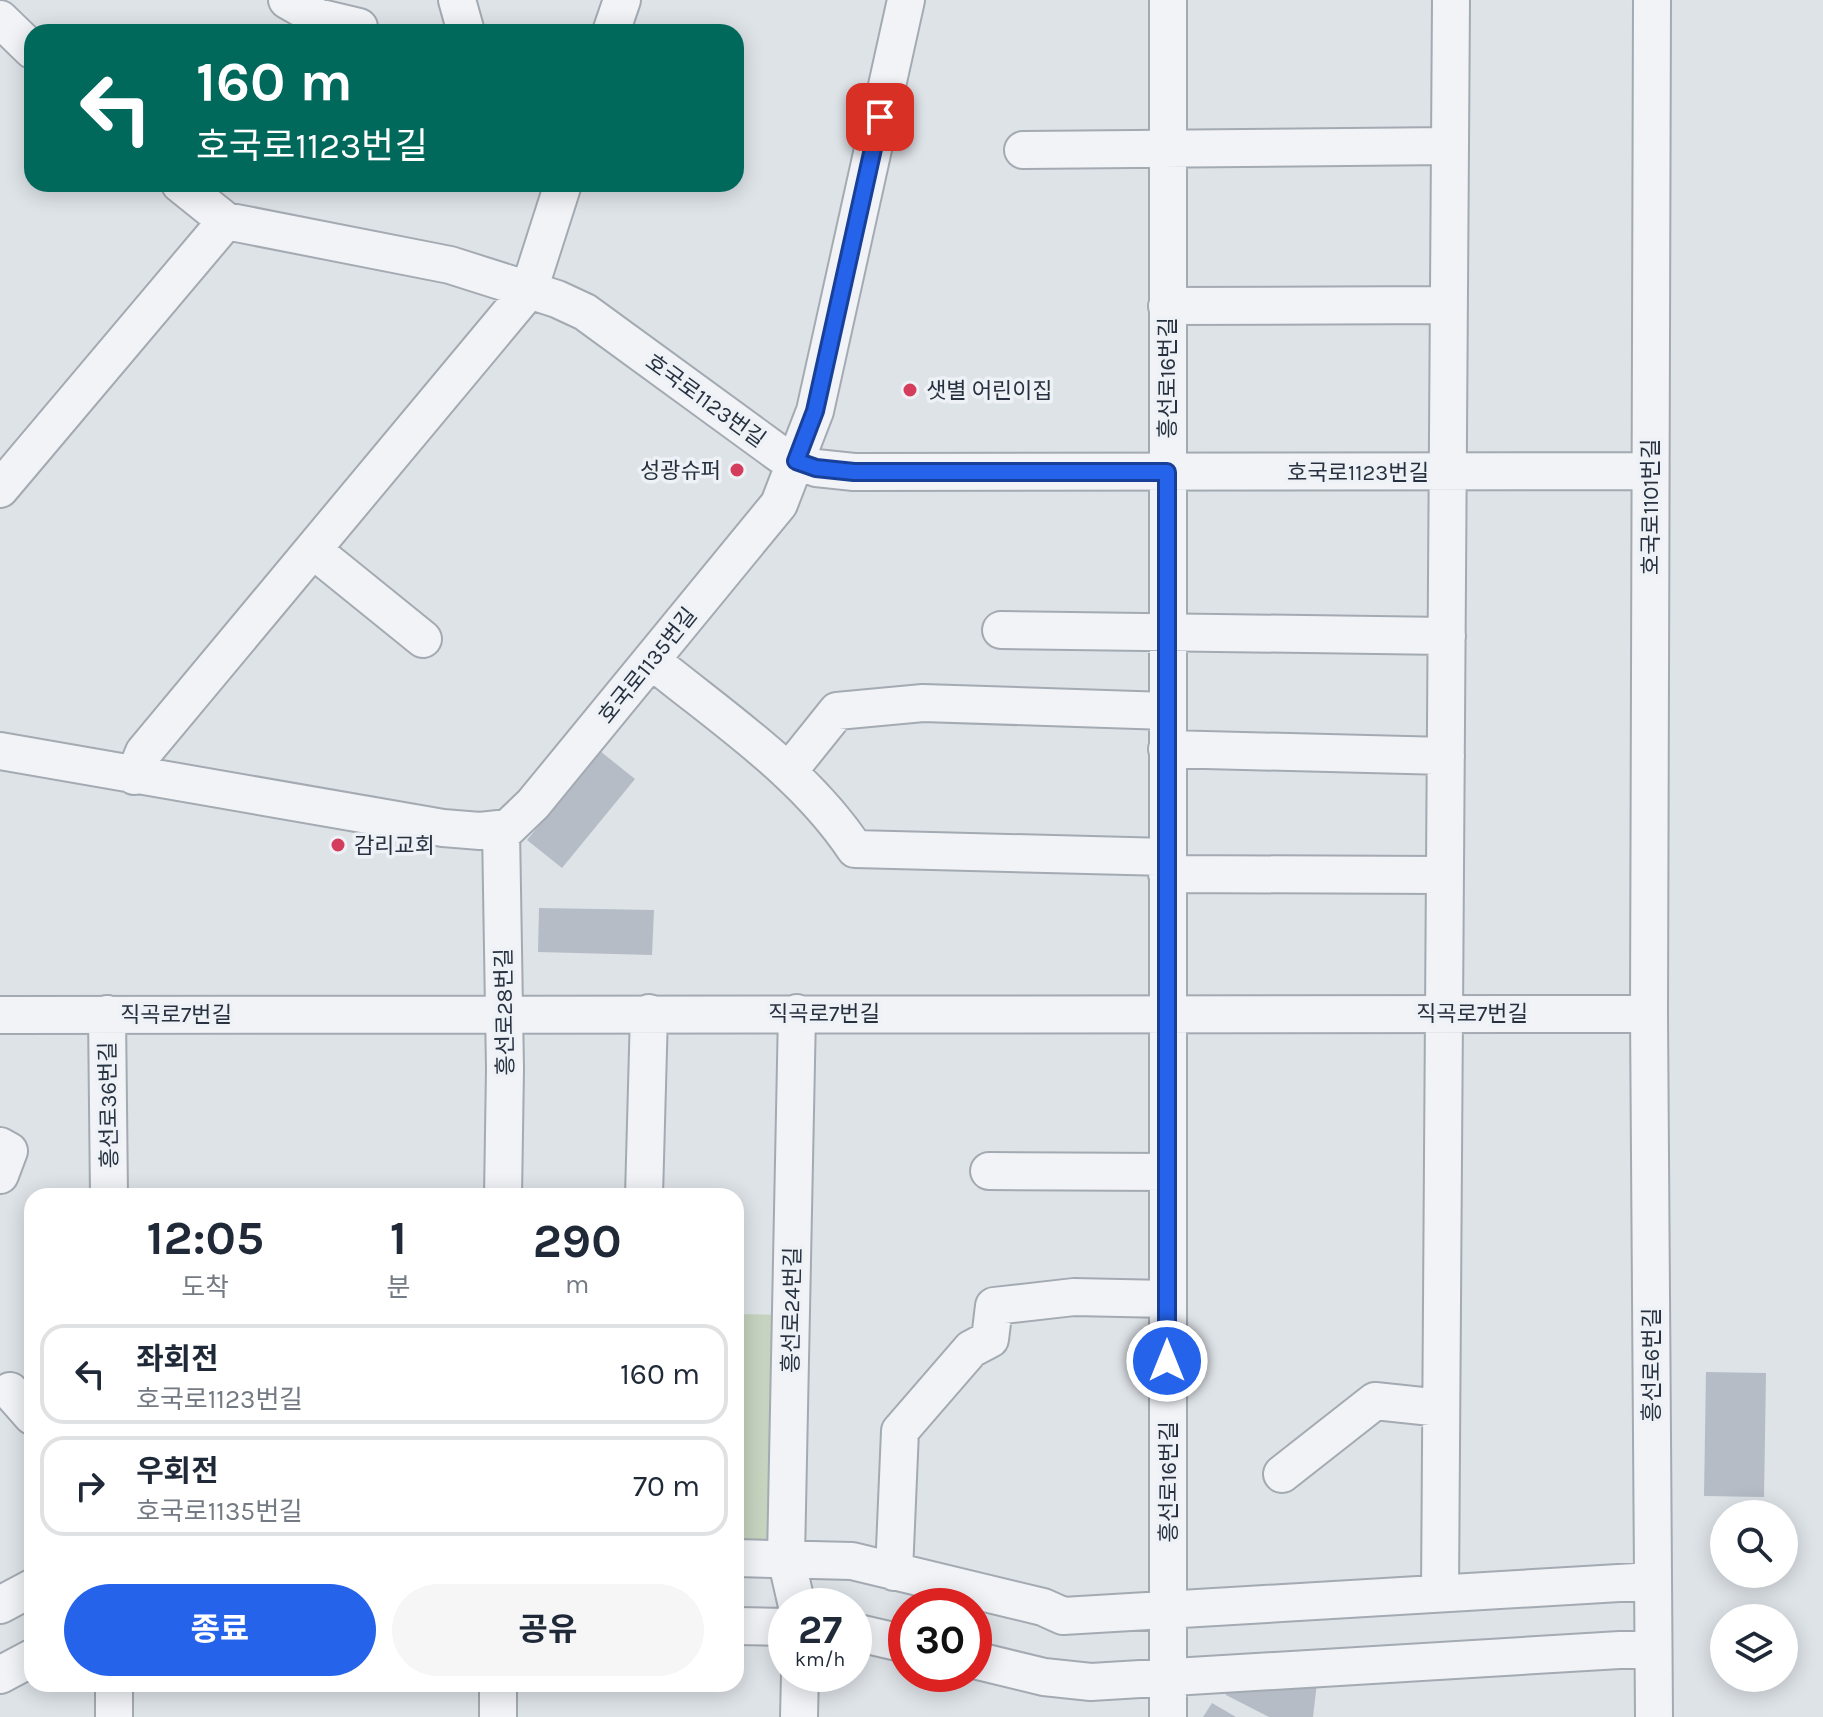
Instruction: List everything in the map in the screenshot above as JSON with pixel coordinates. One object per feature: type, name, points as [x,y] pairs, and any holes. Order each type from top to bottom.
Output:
[{"type":"street","points":[[287,0],[317,17],[346,24]]},
{"type":"street","points":[[457,0],[464,24]]},
{"type":"street","points":[[614,24],[622,0]]},
{"type":"street","name":"호국로1135번길","points":[[501,829],[508,828],[533,804],[779,504],[815,411],[906,0]]},
{"type":"street","name":"흥선로16번길","points":[[1168,0],[1168,1717]]},
{"type":"street","points":[[1440,1593],[1451,0]]},
{"type":"street","name":"호국로1101번길","points":[[1649,1014],[1652,0]]},
{"type":"street","points":[[0,19],[24,42]]},
{"type":"street","points":[[1023,150],[1166,146],[1450,146]]},
{"type":"street","name":"호국로1123번길","points":[[190,192],[226,221],[450,265],[585,312],[781,455],[816,468],[854,472],[1650,471]]},
{"type":"street","points":[[134,776],[144,752],[529,290],[560,192]]},
{"type":"street","points":[[0,489],[226,221]]},
{"type":"street","points":[[1167,306],[1449,305]]},
{"type":"street","points":[[313,550],[423,639]]},
{"type":"street","points":[[1001,630],[1447,636]]},
{"type":"street","points":[[651,660],[788,772],[831,813],[855,849],[1167,866],[1443,875]]},
{"type":"street","points":[[788,772],[837,711],[923,703],[1167,711]]},
{"type":"street","points":[[1167,749],[1446,756]]},
{"type":"street","points":[[0,751],[443,828],[501,829]]},
{"type":"street","name":"흥선로28번길","points":[[501,829],[503,1188]]},
{"type":"street","points":[[644,1188],[649,1013]]},
{"type":"street","name":"흥선로24번길","points":[[793,1588],[786,1558],[797,1013]]},
{"type":"street","name":"흥선로36번길","points":[[107,1014],[109,1188]]},
{"type":"street","name":"직곡로7번길","points":[[0,1015],[1649,1014]]},
{"type":"street","name":"흥선로6번길","points":[[1649,1014],[1654,1717]]},
{"type":"street","points":[[0,1146],[9,1151],[0,1175]]},
{"type":"street","points":[[989,1171],[1167,1172]]},
{"type":"street","points":[[894,1572],[900,1431],[971,1349],[990,1339],[994,1306],[1074,1297],[1167,1299]]},
{"type":"street","points":[[1282,1474],[1375,1401],[1441,1408]]},
{"type":"street","points":[[744,1558],[852,1561],[1043,1607],[1063,1616],[1168,1607],[1653,1581]]},
{"type":"street","points":[[0,1605],[24,1592]]},
{"type":"street","points":[[744,1626],[768,1627]]},
{"type":"street","points":[[992,1664],[1062,1680],[1168,1677],[1653,1648]]},
{"type":"street","points":[[0,1675],[24,1662]]},
{"type":"street","points":[[114,1692],[114,1717]]},
{"type":"street","points":[[498,1692],[498,1717]]},
{"type":"street","points":[[799,1717],[800,1692]]},
{"type":"green space","points":[[744,1314],[786,1315],[772,1558],[744,1558]]},
{"type":"building","points":[[600,751],[635,779],[562,868],[527,840]]},
{"type":"building","points":[[539,908],[654,910],[652,955],[538,952]]},
{"type":"building","points":[[1706,1372],[1766,1373],[1764,1497],[1704,1496]]},
{"type":"building","points":[[1318,1674],[1313,1717],[1269,1717],[1226,1695],[1223,1683]]},
{"type":"building","points":[[1212,1703],[1236,1717],[1203,1717]]},
{"type":"place","name":"샛별 어린이집","points":[[910,390]]},
{"type":"place","name":"성광슈퍼","points":[[737,470]]},
{"type":"place","name":"감리교회","points":[[338,845]]},
{"type":"route","points":[[880,117],[815,411],[796,461],[816,468],[854,472],[1167,472],[1167,1361]]}]
